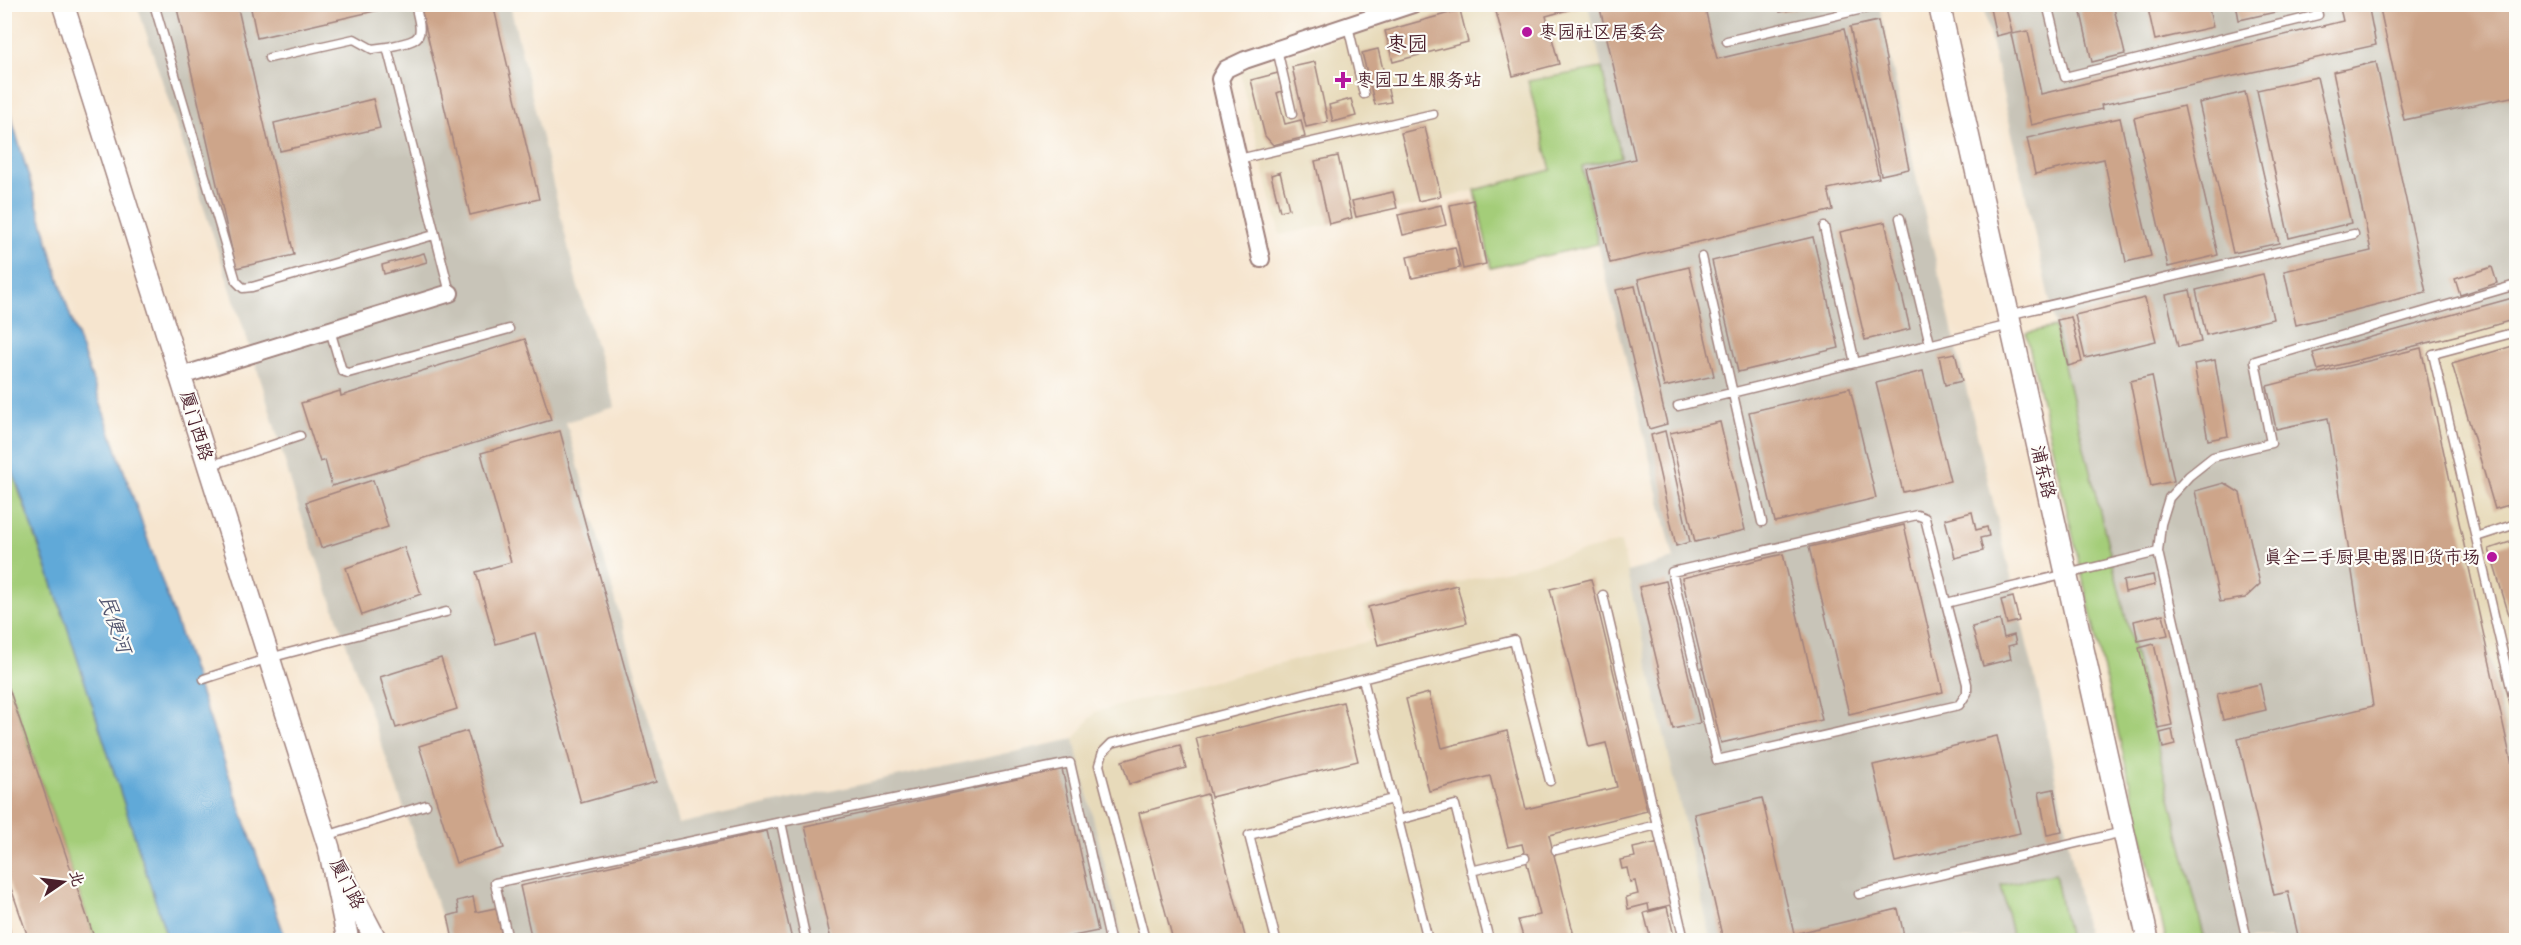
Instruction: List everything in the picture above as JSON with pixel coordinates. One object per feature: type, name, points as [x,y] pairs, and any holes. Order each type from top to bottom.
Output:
[{"type":"street","name":"厦门西路","points":[[63,4],[327,842]]},
{"type":"street","points":[[1261,259],[1221,79],[1226,69],[1245,60],[1413,4]]},
{"type":"street","name":"浦东路","points":[[1939,4],[2148,940]]},
{"type":"street","points":[[180,376],[450,293]]},
{"type":"street","name":"厦门路","points":[[327,842],[348,940]]},
{"type":"street","name":"厦门路","points":[[327,842],[376,940]]},
{"type":"lane","points":[[154,4],[236,281],[243,288],[434,235]]},
{"type":"lane","points":[[269,58],[354,39],[372,49],[414,41],[421,29],[415,4]]},
{"type":"lane","points":[[1727,41],[1884,4]]},
{"type":"lane","points":[[2047,4],[2065,77],[2318,15],[2315,4]]},
{"type":"lane","points":[[1348,26],[1364,94]]},
{"type":"lane","points":[[387,47],[450,293]]},
{"type":"lane","points":[[1277,49],[1292,114]]},
{"type":"lane","points":[[1239,159],[1433,114]]},
{"type":"lane","points":[[1900,218],[1930,344]]},
{"type":"lane","points":[[1824,227],[1855,363]]},
{"type":"lane","points":[[1678,406],[1930,344],[2009,320],[2354,234]]},
{"type":"lane","points":[[1702,257],[1762,522]]},
{"type":"lane","points":[[2247,940],[2158,552],[2161,524],[2169,498],[2189,476],[2213,457],[2271,443],[2255,361],[2517,285]]},
{"type":"lane","points":[[329,329],[342,371],[348,374],[509,329]]},
{"type":"lane","points":[[2517,332],[2433,354],[2517,709]]},
{"type":"lane","points":[[208,466],[300,436]]},
{"type":"lane","points":[[1917,515],[1925,518],[1946,603],[1967,684],[1967,693],[1959,705],[1717,760],[1672,572],[1917,515]]},
{"type":"lane","points":[[2476,537],[2517,524]]},
{"type":"lane","points":[[1946,603],[2158,552]]},
{"type":"lane","points":[[1603,596],[1684,940]]},
{"type":"lane","points":[[204,679],[269,658],[446,612]]},
{"type":"lane","points":[[1145,940],[1099,765],[1102,752],[1112,743],[1514,640],[1550,781]]},
{"type":"lane","points":[[1363,679],[1428,940]]},
{"type":"lane","points":[[508,940],[495,883],[1070,763],[1110,940]]},
{"type":"lane","points":[[1276,940],[1249,835],[1393,799]]},
{"type":"lane","points":[[327,842],[426,805]]},
{"type":"lane","points":[[1398,820],[1455,805],[1489,940]]},
{"type":"lane","points":[[781,822],[806,940]]},
{"type":"lane","points":[[1556,850],[1657,825]]},
{"type":"lane","points":[[1859,894],[2124,832]]},
{"type":"lane","points":[[1471,871],[1525,858]]},
{"type":"shaded area","points":[[1446,4],[1588,5],[1602,68],[1528,82],[1552,171],[1389,212],[1280,235],[1239,71]]},
{"type":"shaded area","points":[[137,5],[510,5],[577,284],[615,407],[566,422],[678,824],[1074,739],[1123,940],[450,940],[297,503],[262,384]]},
{"type":"shaded area","points":[[1588,5],[1879,5],[1919,190],[2039,695],[2088,940],[1711,940],[1627,572],[1674,559],[1598,244],[1582,165],[1621,156]]},
{"type":"shaded area","points":[[1983,5],[2516,5],[2516,320],[2418,347],[2516,768],[2516,940],[2205,940],[2068,382]]},
{"type":"shaded area","name":"真全二手厨具电器旧货市场","points":[[2516,320],[2516,768],[2418,347]]},
{"type":"shaded area","points":[[1621,542],[1711,940],[1123,940],[1074,739],[1095,712],[1372,640],[1363,606]]},
{"type":"green space","points":[[1602,68],[1621,157],[1582,166],[1598,244],[1491,268],[1475,190],[1551,170],[1528,81]]},
{"type":"green space","points":[[2055,327],[2205,940],[2166,940],[2026,333]]},
{"type":"green space","points":[[4,449],[65,620],[168,940],[95,940],[5,675]]},
{"type":"green space","points":[[2055,874],[2069,940],[2013,940],[2001,885]]},
{"type":"water","name":"民便河","points":[[4,93],[68,309],[286,940],[168,940],[65,620],[5,449]]},
{"type":"building","points":[[176,4],[237,4],[294,255],[236,268]]},
{"type":"building","points":[[250,4],[401,4],[401,5],[257,38]]},
{"type":"building","points":[[420,4],[493,4],[539,199],[470,215]]},
{"type":"building","points":[[1494,4],[1586,5],[1546,16],[1559,64],[1513,76]]},
{"type":"building","points":[[1599,4],[1704,4],[1717,59],[1844,29],[1879,178],[1828,189],[1833,210],[1610,263],[1588,170],[1635,159]]},
{"type":"building","points":[[1778,4],[1810,4],[1810,6],[1780,12]]},
{"type":"building","points":[[1989,4],[2005,4],[2012,32],[1996,36]]},
{"type":"building","points":[[2079,4],[2113,4],[2125,54],[2092,62]]},
{"type":"building","points":[[2147,4],[2208,4],[2213,27],[2155,40]]},
{"type":"building","points":[[2236,4],[2298,4],[2298,7],[2239,20]]},
{"type":"building","points":[[2339,4],[2368,4],[2376,45],[2101,105],[2102,109],[2031,125],[2011,34],[2028,31],[2041,94],[2343,21]]},
{"type":"building","points":[[2379,4],[2516,4],[2516,96],[2404,120]]},
{"type":"building","points":[[1460,10],[1468,42],[1393,62],[1385,31]]},
{"type":"building","points":[[1878,21],[1909,169],[1881,175],[1850,27]]},
{"type":"building","points":[[1378,49],[1391,102],[1375,105],[1362,53]]},
{"type":"building","points":[[1315,62],[1328,122],[1306,127],[1292,67]]},
{"type":"building","points":[[2376,62],[2426,292],[2296,325],[2284,271],[2371,251],[2333,72]]},
{"type":"building","points":[[1278,73],[1282,91],[1277,93],[1285,124],[1301,120],[1305,137],[1273,145],[1265,136],[1251,80]]},
{"type":"building","points":[[2317,77],[2351,223],[2289,238],[2257,90]]},
{"type":"building","points":[[2245,92],[2279,243],[2233,253],[2199,103]]},
{"type":"building","points":[[373,99],[380,128],[280,151],[274,123]]},
{"type":"building","points":[[1351,99],[1356,116],[1333,122],[1329,105]]},
{"type":"building","points":[[2184,106],[2218,255],[2168,267],[2134,118]]},
{"type":"building","points":[[2120,118],[2151,256],[2126,262],[2104,159],[2035,174],[2027,138]]},
{"type":"building","points":[[1425,127],[1441,196],[1418,201],[1401,133]]},
{"type":"building","points":[[1338,156],[1352,218],[1329,224],[1315,161]]},
{"type":"building","points":[[1280,172],[1289,209],[1280,211],[1271,175]]},
{"type":"building","points":[[1393,192],[1397,208],[1356,217],[1352,201]]},
{"type":"building","points":[[1473,200],[1486,264],[1463,269],[1450,205]]},
{"type":"building","points":[[1441,205],[1446,225],[1403,235],[1398,215]]},
{"type":"building","points":[[1885,222],[1910,329],[1865,340],[1840,232]]},
{"type":"building","points":[[1813,237],[1839,348],[1738,372],[1712,261]]},
{"type":"building","points":[[1455,247],[1460,268],[1412,278],[1407,257]]},
{"type":"building","points":[[424,253],[427,262],[384,274],[382,265]]},
{"type":"building","points":[[1689,267],[1714,376],[1664,387],[1638,279]]},
{"type":"building","points":[[2492,267],[2497,283],[2460,295],[2455,279]]},
{"type":"building","points":[[2263,274],[2273,319],[2206,335],[2196,290]]},
{"type":"building","points":[[1635,286],[1667,424],[1649,429],[1616,290]]},
{"type":"building","points":[[2190,290],[2201,342],[2178,347],[2166,295]]},
{"type":"building","points":[[2516,297],[2516,319],[2318,370],[2313,353]]},
{"type":"building","points":[[2145,298],[2156,341],[2085,358],[2075,315]]},
{"type":"building","points":[[2071,317],[2082,362],[2068,366],[2057,320]]},
{"type":"building","points":[[525,339],[551,420],[332,486],[325,460],[320,462],[301,403],[340,391],[341,396]]},
{"type":"building","points":[[2516,345],[2516,503],[2495,509],[2452,364]]},
{"type":"building","points":[[2421,348],[2516,783],[2516,940],[2299,940],[2288,892],[2274,895],[2238,739],[2373,706],[2328,418],[2276,429],[2267,386]]},
{"type":"building","points":[[1955,353],[1962,381],[1945,385],[1939,356]]},
{"type":"building","points":[[2215,360],[2228,436],[2208,440],[2194,364]]},
{"type":"building","points":[[1923,371],[1950,481],[1903,492],[1876,383]]},
{"type":"building","points":[[2152,376],[2174,481],[2151,486],[2130,381]]},
{"type":"building","points":[[1850,388],[1876,498],[1775,522],[1749,412]]},
{"type":"building","points":[[1720,422],[1745,530],[1695,542],[1670,433]]},
{"type":"building","points":[[560,431],[656,782],[581,803],[535,633],[496,644],[476,572],[511,562],[481,453]]},
{"type":"building","points":[[1665,431],[1690,542],[1676,546],[1651,435]]},
{"type":"building","points":[[373,480],[388,527],[321,548],[306,502]]},
{"type":"building","points":[[2224,483],[2240,493],[2260,584],[2245,598],[2220,602],[2195,491]]},
{"type":"building","points":[[1972,512],[1976,530],[1987,527],[1989,536],[1980,538],[1983,551],[1955,558],[1945,519]]},
{"type":"building","points":[[1904,525],[1943,692],[1849,714],[1809,547]]},
{"type":"building","points":[[2516,540],[2516,638],[2489,549]]},
{"type":"building","points":[[404,547],[421,594],[362,615],[346,568]]},
{"type":"building","points":[[1783,554],[1822,720],[1721,743],[1682,578]]},
{"type":"building","points":[[2153,575],[2155,585],[2125,592],[2123,581]]},
{"type":"building","points":[[1591,579],[1647,811],[1549,835],[1575,940],[1524,940],[1518,920],[1540,915],[1522,844],[1508,847],[1490,776],[1429,791],[1406,699],[1429,693],[1442,748],[1507,731],[1526,809],[1617,787],[1606,743],[1589,747],[1550,589]]},
{"type":"building","points":[[1666,581],[1700,723],[1673,729],[1639,587]]},
{"type":"building","points":[[1457,585],[1467,623],[1378,645],[1368,607]]},
{"type":"building","points":[[2013,597],[2019,621],[2007,624],[2001,600]]},
{"type":"building","points":[[2163,614],[2168,635],[2138,641],[2134,621]]},
{"type":"building","points":[[2000,620],[2004,638],[2014,635],[2016,644],[2008,646],[2011,659],[1983,666],[1972,627]]},
{"type":"building","points":[[2154,644],[2172,725],[2158,728],[2139,648]]},
{"type":"building","points":[[441,658],[457,709],[396,728],[380,677]]},
{"type":"building","points":[[5,677],[95,940],[29,940],[4,868]]},
{"type":"building","points":[[2260,684],[2266,710],[2223,720],[2217,694]]},
{"type":"building","points":[[1343,702],[1358,761],[1211,797],[1196,738]]},
{"type":"building","points":[[2172,730],[2175,745],[2163,748],[2160,733]]},
{"type":"building","points":[[467,731],[504,848],[456,863],[419,746]]},
{"type":"building","points":[[1997,736],[2020,833],[1895,862],[1873,765]]},
{"type":"building","points":[[1180,745],[1186,768],[1129,784],[1122,761]]},
{"type":"building","points":[[1062,769],[1098,931],[1054,940],[831,940],[805,826]]},
{"type":"building","points":[[2054,789],[2062,832],[2047,835],[2039,792]]},
{"type":"building","points":[[1207,794],[1246,940],[1173,940],[1139,813]]},
{"type":"building","points":[[1762,798],[1794,934],[1898,909],[1905,940],[1723,940],[1694,814]]},
{"type":"building","points":[[767,831],[792,940],[532,940],[520,886]]},
{"type":"building","points":[[1660,842],[1675,904],[1649,910],[1648,904],[1628,909],[1626,897],[1638,894],[1635,881],[1630,882],[1627,868],[1622,869],[1620,860],[1635,857],[1633,848]]},
{"type":"building","points":[[473,897],[476,912],[496,908],[503,940],[453,940],[448,916],[459,913],[457,901]]},
{"type":"building","points":[[4,902],[6,902],[11,940],[4,940]]},
{"type":"building","points":[[1667,907],[1675,940],[1651,940],[1644,913]]},
{"type":"place","name":"枣园社区居委会","points":[[1527,32]]},
{"type":"place","name":"枣园卫生服务站","points":[[1343,80]]},
{"type":"place","name":"真全二手厨具电器旧货市场","points":[[2492,557]]},
{"type":"district","name":"枣园","points":[[1407,44]]}]
